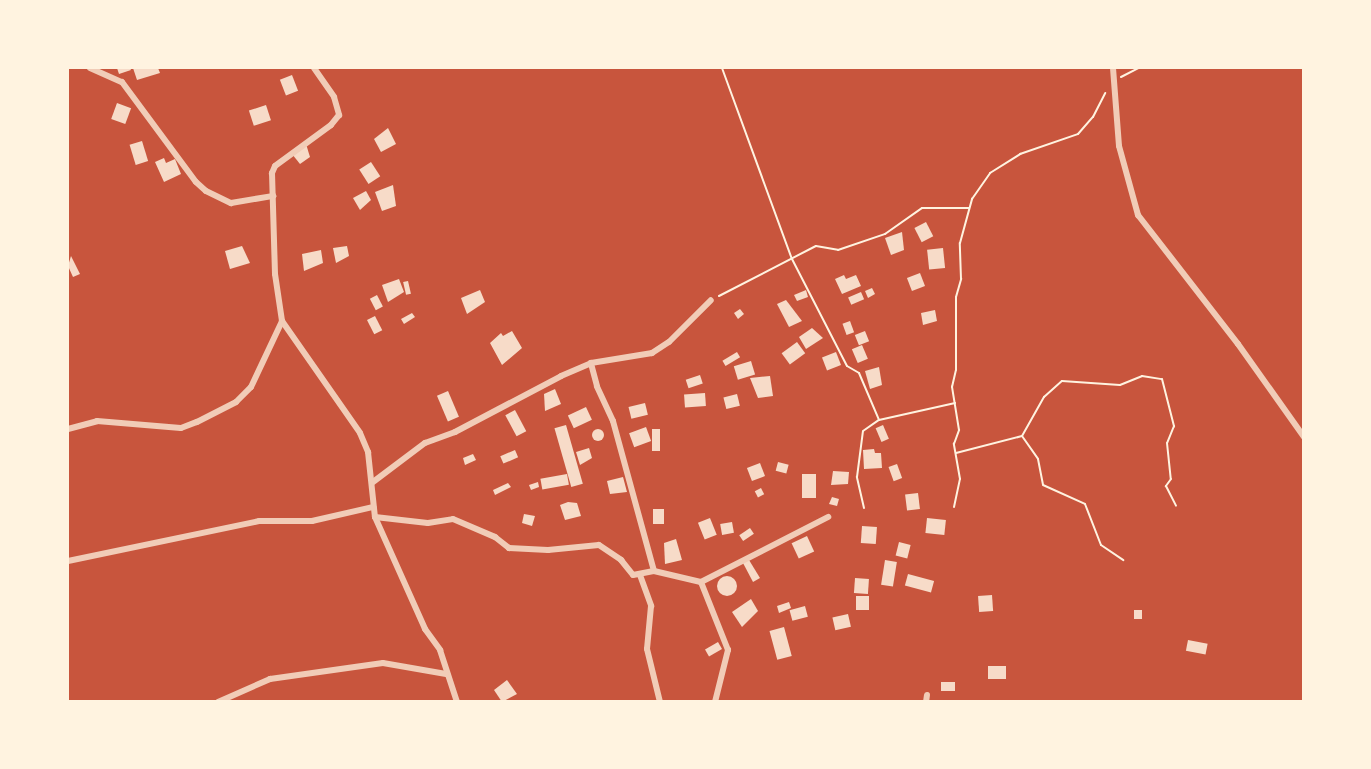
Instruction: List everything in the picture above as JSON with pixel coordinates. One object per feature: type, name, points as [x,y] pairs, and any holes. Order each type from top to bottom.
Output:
[{"type":"street","points":[[90,68],[122,82],[196,182],[206,191],[231,203],[273,196]]},
{"type":"street","points":[[314,68],[334,97],[339,115],[331,125],[275,165],[273,196],[275,274],[282,321],[360,434],[368,452],[375,517],[425,629],[440,650],[446,674],[458,702]]},
{"type":"street","points":[[1113,68],[1116,80],[1119,146],[1138,215],[1238,344],[1304,438]]},
{"type":"street","points":[[373,482],[425,443],[591,363],[652,352],[669,342],[711,300]]},
{"type":"street","points":[[68,429],[97,421],[168,428],[181,428],[197,422],[236,402],[251,387],[282,321]]},
{"type":"street","points":[[591,363],[597,386],[613,421],[654,571]]},
{"type":"street","points":[[68,561],[259,521],[312,521],[373,507]]},
{"type":"street","points":[[375,517],[428,523],[453,519],[495,537],[509,548],[548,550],[599,545],[621,560],[633,575],[654,571],[701,582],[828,518]]},
{"type":"street","points":[[640,575],[651,606],[647,649],[660,702]]},
{"type":"street","points":[[701,582],[728,650],[715,702]]},
{"type":"street","points":[[218,702],[270,679],[383,663],[446,674]]},
{"type":"path","points":[[722,68],[766,193],[782,224],[792,259],[847,366],[859,374],[879,420]]},
{"type":"path","points":[[954,507],[960,479],[956,453],[960,430],[954,403],[956,297],[961,279],[958,261],[970,208],[990,173],[1020,154],[1078,134],[1094,117],[1097,105],[1116,80],[1139,68]]},
{"type":"path","points":[[711,300],[816,246],[838,250],[885,234],[922,208],[970,208]]},
{"type":"path","points":[[956,453],[1022,436],[1044,397],[1062,381],[1120,385],[1142,376],[1162,379],[1174,426],[1167,442],[1171,479],[1166,486],[1176,506]]},
{"type":"path","points":[[864,508],[857,477],[864,431],[879,420],[954,403]]},
{"type":"path","points":[[1022,436],[1038,459],[1042,485],[1085,504],[1101,545],[1123,560]]},
{"type":"building","points":[[117,68],[130,68],[131,70],[119,74]]},
{"type":"building","points":[[133,68],[158,68],[160,73],[137,80]]},
{"type":"building","points":[[292,75],[298,91],[286,96],[280,80]]},
{"type":"building","points":[[117,103],[131,108],[125,124],[111,119]]},
{"type":"building","points":[[266,105],[271,120],[254,126],[249,111]]},
{"type":"building","points":[[388,128],[396,144],[381,152],[374,139]]},
{"type":"building","points":[[142,141],[148,161],[136,165],[130,145]]},
{"type":"building","points":[[306,144],[310,157],[300,164],[292,154]]},
{"type":"building","points":[[164,158],[166,163],[175,159],[181,174],[164,182],[155,162]]},
{"type":"building","points":[[371,162],[380,176],[369,184],[359,170]]},
{"type":"building","points":[[393,185],[396,206],[382,211],[375,192]]},
{"type":"building","points":[[366,191],[371,200],[360,210],[353,198]]},
{"type":"building","points":[[926,222],[933,236],[922,242],[914,228]]},
{"type":"building","points":[[902,232],[904,250],[891,255],[885,238]]},
{"type":"building","points":[[242,246],[250,263],[230,269],[225,251]]},
{"type":"building","points":[[347,246],[349,256],[336,263],[333,248]]},
{"type":"building","points":[[943,248],[945,268],[929,270],[927,250]]},
{"type":"building","points":[[321,250],[323,263],[304,271],[302,254]]},
{"type":"building","points":[[71,256],[80,274],[73,277],[68,266]]},
{"type":"building","points":[[920,273],[925,286],[912,291],[907,278]]},
{"type":"building","points":[[844,275],[846,279],[856,275],[861,286],[842,294],[835,279]]},
{"type":"building","points":[[399,279],[404,292],[388,302],[382,285]]},
{"type":"building","points":[[408,281],[411,294],[406,295],[403,282]]},
{"type":"building","points":[[872,288],[875,294],[868,298],[865,291]]},
{"type":"building","points":[[480,290],[485,302],[467,314],[461,298]]},
{"type":"building","points":[[806,290],[808,297],[797,301],[794,295]]},
{"type":"building","points":[[861,292],[864,299],[851,305],[848,297]]},
{"type":"building","points":[[377,295],[383,307],[376,310],[370,299]]},
{"type":"building","points":[[786,300],[802,321],[789,327],[777,304]]},
{"type":"building","points":[[740,309],[744,314],[738,319],[734,313]]},
{"type":"building","points":[[935,310],[937,321],[923,325],[921,313]]},
{"type":"building","points":[[412,313],[415,317],[404,324],[401,319]]},
{"type":"building","points":[[375,316],[382,330],[374,334],[367,320]]},
{"type":"building","points":[[850,321],[854,332],[847,335],[842,324]]},
{"type":"building","points":[[812,328],[823,338],[806,349],[799,337]]},
{"type":"building","points":[[512,331],[522,348],[502,365],[490,343],[501,333],[503,336]]},
{"type":"building","points":[[865,331],[869,341],[859,345],[855,335]]},
{"type":"building","points":[[797,342],[805,353],[790,364],[782,353]]},
{"type":"building","points":[[862,345],[868,359],[858,363],[852,349]]},
{"type":"building","points":[[737,352],[740,357],[726,366],[722,361]]},
{"type":"building","points":[[836,352],[841,365],[827,370],[822,357]]},
{"type":"building","points":[[751,361],[755,374],[738,380],[734,366]]},
{"type":"building","points":[[879,367],[882,385],[870,389],[865,371]]},
{"type":"building","points":[[700,375],[703,384],[689,388],[686,380]]},
{"type":"building","points":[[770,376],[773,396],[758,398],[750,378]]},
{"type":"building","points":[[555,389],[561,404],[545,411],[544,394]]},
{"type":"building","points":[[448,391],[459,417],[448,421],[437,396]]},
{"type":"building","points":[[705,393],[706,406],[685,407],[684,394]]},
{"type":"building","points":[[737,394],[740,406],[726,409],[723,397]]},
{"type":"building","points":[[645,403],[648,415],[631,419],[629,407]]},
{"type":"building","points":[[586,407],[592,420],[574,428],[568,415]]},
{"type":"building","points":[[515,410],[526,431],[517,436],[505,415]]},
{"type":"building","points":[[566,425],[583,484],[571,487],[554,428]]},
{"type":"building","points":[[883,425],[889,439],[881,442],[876,428]]},
{"type":"building","points":[[646,427],[651,441],[634,447],[629,433]]},
{"type":"building","points":[[600,429],[603,430],[603,440],[596,441],[593,440],[592,433],[593,430]]},
{"type":"building","points":[[652,429],[660,429],[660,451],[652,451]]},
{"type":"building","points":[[589,448],[592,458],[580,465],[576,452]]},
{"type":"building","points":[[874,449],[875,453],[881,453],[882,468],[864,469],[863,450]]},
{"type":"building","points":[[515,450],[518,457],[503,464],[500,456]]},
{"type":"building","points":[[473,454],[476,460],[465,465],[463,458]]},
{"type":"building","points":[[778,462],[789,465],[786,474],[776,471]]},
{"type":"building","points":[[760,463],[765,476],[752,481],[747,468]]},
{"type":"building","points":[[897,464],[902,478],[894,481],[889,467]]},
{"type":"building","points":[[833,471],[849,472],[848,484],[831,485]]},
{"type":"building","points":[[567,474],[569,485],[542,490],[540,479]]},
{"type":"building","points":[[802,474],[816,474],[816,498],[802,498]]},
{"type":"building","points":[[623,477],[627,492],[610,494],[607,481]]},
{"type":"building","points":[[538,482],[539,487],[531,490],[529,485]]},
{"type":"building","points":[[508,483],[511,487],[495,495],[493,490]]},
{"type":"building","points":[[761,488],[764,494],[758,497],[755,491]]},
{"type":"building","points":[[918,493],[920,509],[907,510],[905,495]]},
{"type":"building","points":[[832,497],[839,499],[837,506],[829,504]]},
{"type":"building","points":[[568,502],[577,503],[581,516],[565,520],[560,505]]},
{"type":"building","points":[[653,509],[664,509],[664,524],[653,524]]},
{"type":"building","points":[[524,514],[535,516],[532,526],[522,523]]},
{"type":"building","points":[[710,518],[717,535],[705,540],[698,523]]},
{"type":"building","points":[[927,518],[946,520],[944,535],[925,533]]},
{"type":"building","points":[[732,522],[734,533],[722,535],[720,524]]},
{"type":"building","points":[[862,526],[877,527],[876,544],[861,543]]},
{"type":"building","points":[[750,528],[754,534],[743,541],[739,535]]},
{"type":"building","points":[[807,536],[814,551],[799,559],[792,543]]},
{"type":"building","points":[[676,539],[682,560],[665,564],[664,543]]},
{"type":"building","points":[[899,542],[911,545],[907,558],[896,556]]},
{"type":"building","points":[[749,560],[760,578],[753,582],[743,563]]},
{"type":"building","points":[[885,560],[897,562],[893,587],[881,585]]},
{"type":"building","points":[[908,574],[934,581],[931,593],[905,586]]},
{"type":"building","points":[[727,576],[734,579],[737,586],[734,593],[727,596],[720,593],[717,586],[720,579]]},
{"type":"building","points":[[855,578],[869,579],[868,594],[854,593]]},
{"type":"building","points":[[992,595],[993,611],[979,612],[978,596]]},
{"type":"building","points":[[856,596],[869,596],[869,610],[856,610]]},
{"type":"building","points":[[751,599],[758,611],[742,627],[732,612]]},
{"type":"building","points":[[789,602],[791,608],[779,613],[777,606]]},
{"type":"building","points":[[805,606],[808,617],[792,621],[790,610]]},
{"type":"building","points":[[1134,610],[1142,610],[1142,619],[1134,619]]},
{"type":"building","points":[[848,614],[851,627],[835,630],[832,618]]},
{"type":"building","points":[[784,627],[792,656],[777,660],[770,631]]},
{"type":"building","points":[[1188,640],[1208,644],[1206,655],[1186,651]]},
{"type":"building","points":[[718,642],[722,649],[709,656],[705,650]]},
{"type":"building","points":[[988,666],[1006,666],[1006,679],[988,679]]},
{"type":"building","points":[[507,680],[517,694],[502,702],[494,690]]},
{"type":"building","points":[[941,682],[955,682],[955,691],[941,691]]}]
